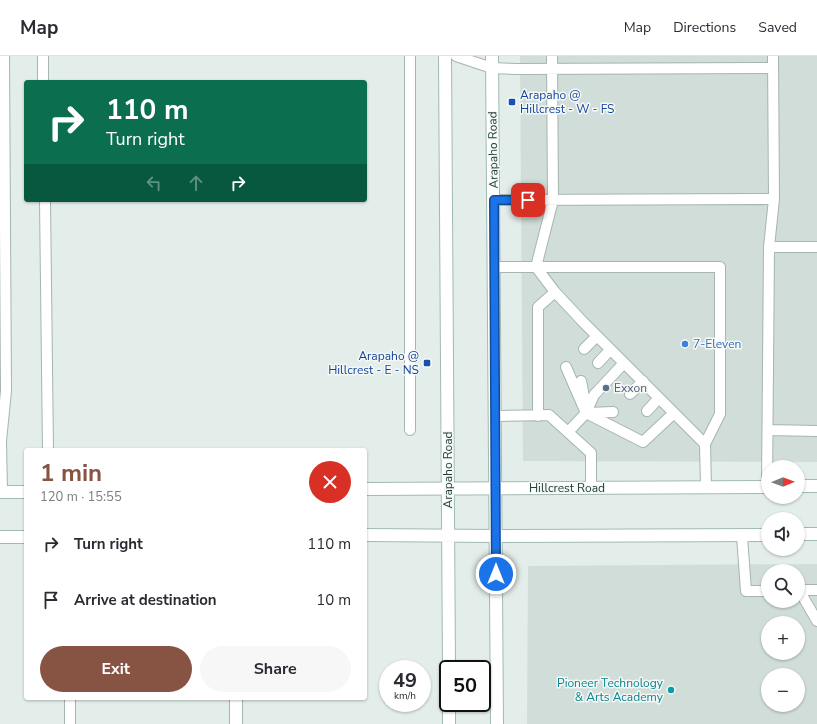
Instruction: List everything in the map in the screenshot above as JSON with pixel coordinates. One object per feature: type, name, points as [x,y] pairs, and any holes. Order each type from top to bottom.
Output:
[{"type":"main road","name":"Arapaho Road","points":[[445,56],[449,660]]},
{"type":"main road","name":"Arapaho Road","points":[[492,56],[497,724]]},
{"type":"main road","name":"Hillcrest Road","points":[[367,489],[761,486]]},
{"type":"main road","points":[[805,486],[817,486]]},
{"type":"main road","points":[[1,492],[24,492]]},
{"type":"main road","points":[[805,534],[817,534]]},
{"type":"main road","points":[[367,535],[761,535]]},
{"type":"main road","points":[[0,537],[24,536]]},
{"type":"main road","points":[[236,700],[236,724]]},
{"type":"main road","points":[[449,712],[449,724]]},
{"type":"lane","points":[[1,492],[1,428],[6,391],[3,312],[4,56]]},
{"type":"lane","points":[[43,56],[43,80]]},
{"type":"lane","points":[[410,56],[410,430]]},
{"type":"lane","points":[[456,56],[492,68],[773,68]]},
{"type":"lane","points":[[536,267],[553,200],[552,56]]},
{"type":"lane","points":[[768,460],[770,247],[774,199],[773,56]]},
{"type":"lane","points":[[494,200],[774,199]]},
{"type":"lane","points":[[45,202],[48,448]]},
{"type":"lane","points":[[770,247],[817,247]]},
{"type":"lane","points":[[494,267],[720,267],[720,414],[705,444],[706,487]]},
{"type":"lane","points":[[536,267],[555,292],[610,350],[705,444]]},
{"type":"lane","points":[[538,416],[538,307],[555,292]]},
{"type":"lane","points":[[584,349],[597,336]]},
{"type":"lane","points":[[598,363],[610,350]]},
{"type":"lane","points":[[568,432],[586,413],[594,395],[624,363]]},
{"type":"lane","points":[[566,367],[586,413],[643,442],[674,413]]},
{"type":"lane","points":[[581,381],[586,413]]},
{"type":"lane","points":[[630,394],[643,381]]},
{"type":"lane","points":[[647,411],[659,398]]},
{"type":"lane","points":[[586,413],[613,412]]},
{"type":"lane","points":[[586,413],[629,428]]},
{"type":"lane","points":[[495,416],[549,415],[591,453],[591,488]]},
{"type":"lane","points":[[768,430],[817,431]]},
{"type":"lane","points":[[742,536],[746,591],[761,591]]},
{"type":"lane","points":[[805,590],[817,590]]},
{"type":"lane","points":[[805,601],[817,621]]},
{"type":"lane","points":[[70,700],[70,724]]},
{"type":"shaded area","points":[[520,56],[817,56],[817,462],[805,462],[805,460],[761,460],[761,462],[523,461]]},
{"type":"shaded area","points":[[761,564],[761,608],[805,608],[805,564],[817,564],[817,724],[527,724],[528,566]]},
{"type":"place","name":"Arapaho @ Hillcrest - W - FS","points":[[512,102]]},
{"type":"place","name":"7-Eleven","points":[[685,344]]},
{"type":"place","name":"Arapaho @ Hillcrest - E - NS","points":[[427,363]]},
{"type":"place","name":"Exxon","points":[[606,388]]},
{"type":"place","name":"Pioneer Technology & Arts Academy","points":[[671,690]]},
{"type":"route","points":[[496,574],[494,200],[528,200]]}]
